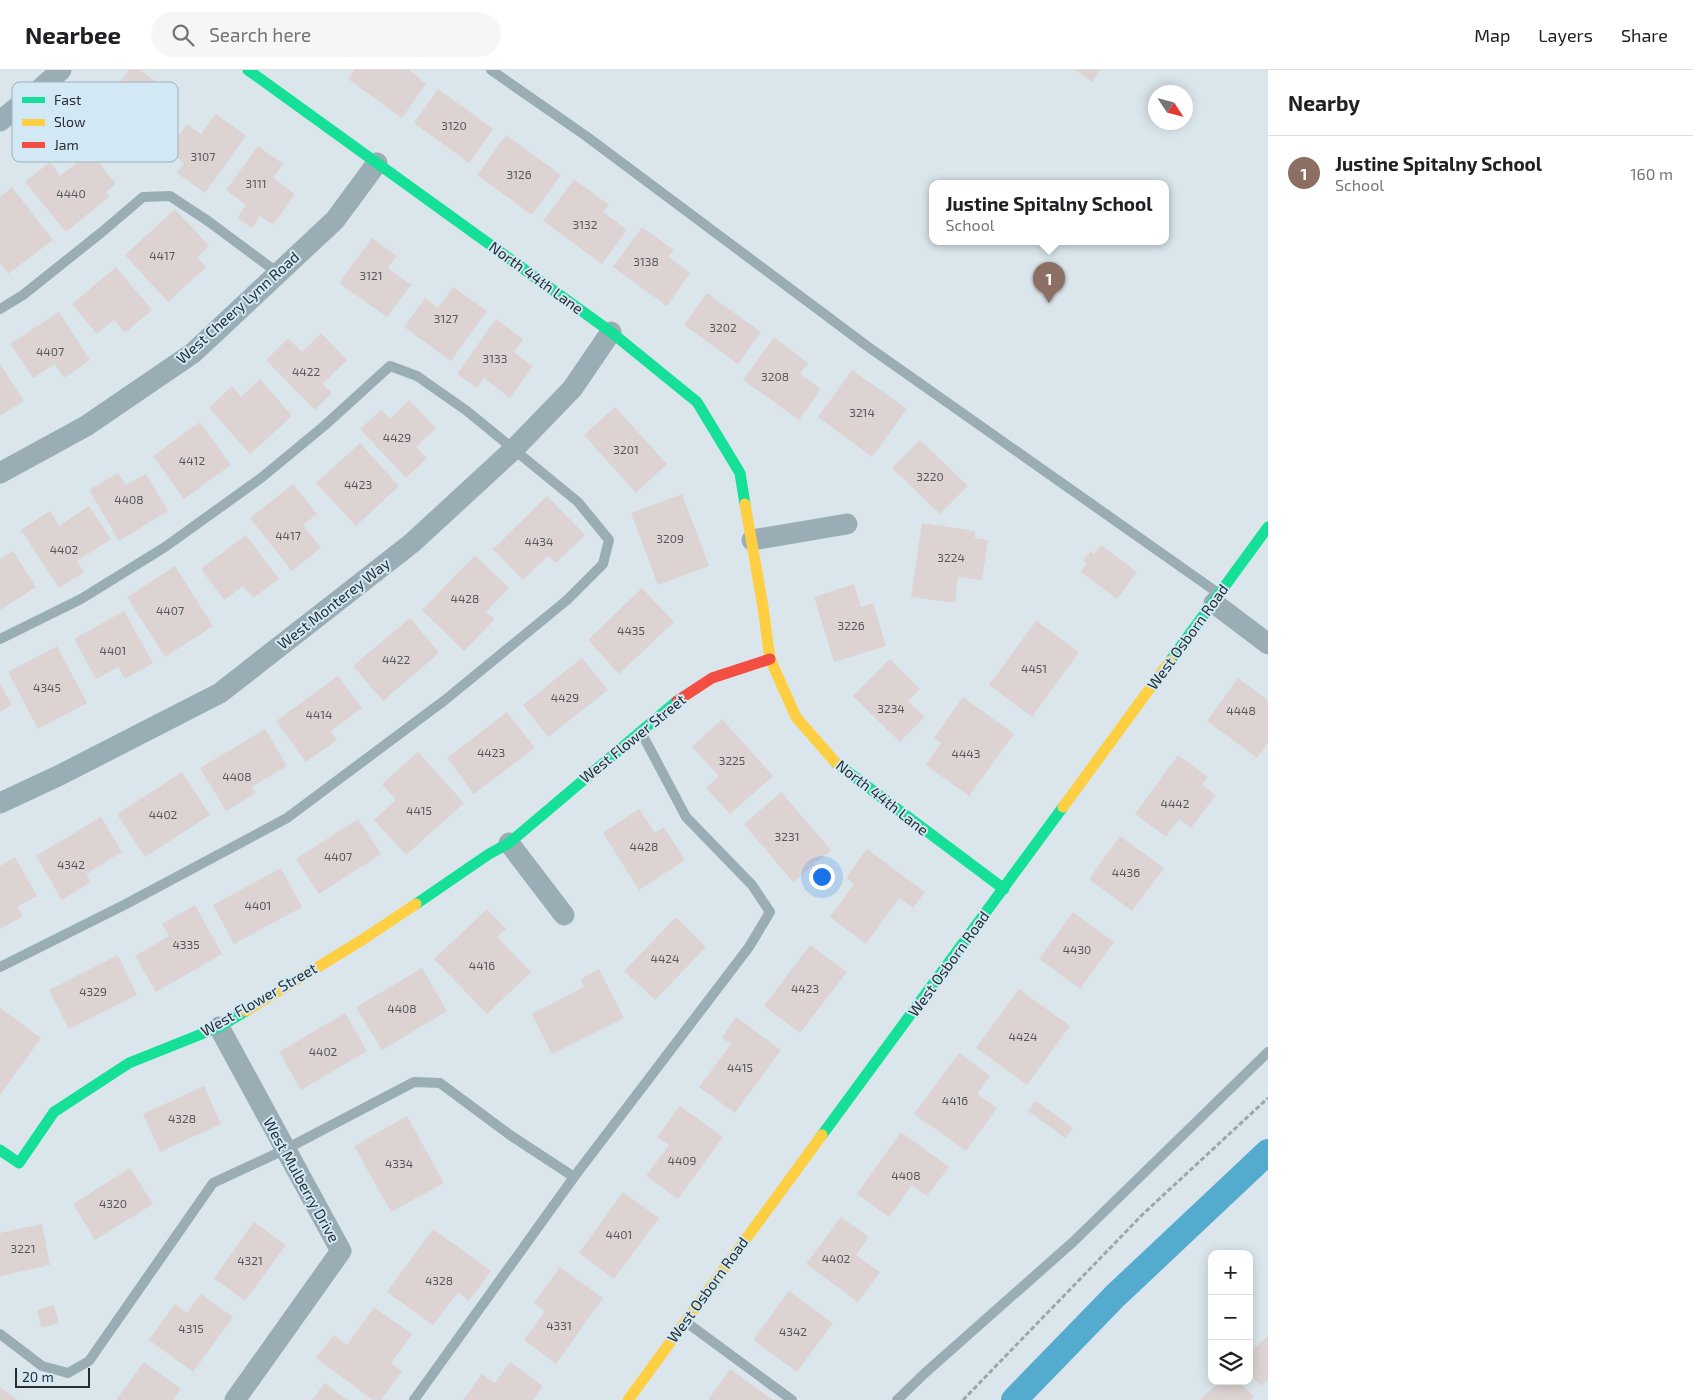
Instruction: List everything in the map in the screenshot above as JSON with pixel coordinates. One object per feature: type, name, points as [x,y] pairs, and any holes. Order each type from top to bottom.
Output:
[{"type":"street","points":[[48,82],[62,70]]},
{"type":"street","name":"North 44th Lane","points":[[248,70],[611,332],[697,402],[740,473],[770,659],[796,717],[837,764],[1004,889]]},
{"type":"street","points":[[0,121],[12,112]]},
{"type":"street","name":"West Cheery Lynn Road","points":[[0,474],[86,426],[193,353],[335,220],[377,163]]},
{"type":"street","name":"West Monterey Way","points":[[0,803],[60,775],[220,693],[412,543],[514,449],[572,389],[611,332]]},
{"type":"street","points":[[752,540],[847,524]]},
{"type":"street","name":"West Osborn Road","points":[[628,1400],[1268,527]]},
{"type":"street","points":[[1216,598],[1268,644]]},
{"type":"street","name":"West Flower Street","points":[[0,1150],[19,1163],[54,1112],[129,1063],[219,1027],[362,940],[489,854],[509,843],[673,704],[712,678],[770,659]]},
{"type":"street","points":[[509,843],[564,915]]},
{"type":"street","name":"West Mulberry Drive","points":[[219,1027],[284,1150],[341,1251],[235,1400]]},
{"type":"lane","points":[[491,70],[503,73],[867,346],[1216,598]]},
{"type":"lane","points":[[0,309],[23,295],[143,197],[170,196],[208,221],[278,273]]},
{"type":"lane","points":[[0,639],[81,599],[165,547],[268,472],[324,426],[390,366],[417,376],[467,411],[578,502],[609,540],[603,564],[567,600],[445,700],[287,818],[126,904],[0,967]]},
{"type":"lane","points":[[414,1400],[574,1177],[749,947],[770,912],[752,885],[686,817],[641,731]]},
{"type":"lane","points":[[897,1400],[1073,1242],[1268,1052]]},
{"type":"lane","points":[[0,1334],[42,1366],[68,1373],[89,1361],[213,1183],[284,1150],[414,1082],[440,1083],[510,1135],[574,1177]]},
{"type":"lane","points":[[685,1321],[792,1400]]},
{"type":"path","points":[[963,1400],[1142,1214],[1268,1098]]},
{"type":"building","points":[[129,70],[140,70],[157,82],[120,82]]},
{"type":"building","points":[[354,70],[409,70],[426,84],[402,118],[348,79]]},
{"type":"building","points":[[1075,70],[1101,70],[1092,82]]},
{"type":"building","points":[[438,89],[493,129],[469,163],[414,123]]},
{"type":"building","points":[[216,114],[246,136],[205,193],[177,173],[184,163],[178,159],[178,136],[187,124],[201,134]]},
{"type":"building","points":[[506,135],[561,175],[532,215],[477,175]]},
{"type":"building","points":[[258,146],[283,164],[273,178],[295,194],[273,225],[260,216],[252,228],[237,218],[246,205],[226,190]]},
{"type":"building","points":[[50,162],[60,176],[78,162],[98,162],[116,184],[106,192],[110,196],[66,232],[25,182]]},
{"type":"building","points":[[574,179],[609,205],[603,212],[627,230],[602,264],[543,221]]},
{"type":"building","points":[[12,187],[53,240],[8,274],[0,263],[0,197]]},
{"type":"building","points":[[175,209],[209,246],[197,257],[206,267],[168,302],[125,255]]},
{"type":"building","points":[[642,227],[674,250],[668,257],[690,273],[667,306],[613,267]]},
{"type":"building","points":[[372,238],[397,256],[388,268],[411,285],[387,317],[339,283]]},
{"type":"building","points":[[116,267],[152,310],[125,333],[114,320],[97,334],[72,304]]},
{"type":"building","points":[[453,287],[487,311],[451,361],[404,327],[425,298],[438,308]]},
{"type":"building","points":[[707,293],[761,332],[738,364],[684,325]]},
{"type":"building","points":[[59,312],[90,360],[64,378],[55,364],[33,378],[10,344]]},
{"type":"building","points":[[496,319],[523,339],[514,352],[533,366],[510,398],[484,378],[477,388],[457,374]]},
{"type":"building","points":[[321,333],[347,360],[322,384],[332,393],[315,410],[266,360],[288,338],[302,352]]},
{"type":"building","points":[[774,337],[808,363],[800,374],[821,389],[799,420],[743,380]]},
{"type":"building","points":[[0,364],[24,401],[0,416]]},
{"type":"building","points":[[852,370],[907,409],[872,457],[818,417]]},
{"type":"building","points":[[260,379],[292,416],[250,454],[209,408],[232,386],[241,397]]},
{"type":"building","points":[[409,400],[436,428],[416,447],[427,458],[406,478],[360,429],[381,410],[390,419]]},
{"type":"building","points":[[615,407],[667,464],[636,493],[584,435]]},
{"type":"building","points":[[200,422],[231,465],[184,499],[153,456]]},
{"type":"building","points":[[920,440],[968,486],[940,514],[892,468]]},
{"type":"building","points":[[360,443],[399,486],[356,526],[316,483]]},
{"type":"building","points":[[118,473],[126,485],[146,474],[168,511],[119,541],[89,490]]},
{"type":"building","points":[[293,484],[317,514],[303,525],[321,548],[292,571],[250,518]]},
{"type":"building","points":[[682,494],[709,566],[658,585],[631,513]]},
{"type":"building","points":[[547,496],[585,535],[556,563],[548,556],[523,580],[493,549]]},
{"type":"building","points":[[89,506],[111,539],[77,561],[84,572],[59,588],[21,530],[50,511],[59,526]]},
{"type":"building","points":[[922,523],[975,531],[975,538],[988,540],[982,580],[958,577],[955,603],[911,597]]},
{"type":"building","points":[[246,535],[279,579],[253,598],[243,586],[224,600],[201,569]]},
{"type":"building","points":[[1101,545],[1137,572],[1117,599],[1081,572],[1087,563],[1083,561],[1091,551],[1094,554]]},
{"type":"building","points":[[13,551],[36,587],[0,610],[0,559]]},
{"type":"building","points":[[475,555],[509,588],[486,612],[495,619],[464,651],[422,610]]},
{"type":"building","points":[[175,566],[213,626],[165,657],[127,597]]},
{"type":"building","points":[[854,584],[861,607],[873,603],[886,646],[834,662],[814,597]]},
{"type":"building","points":[[642,588],[674,622],[619,674],[588,640]]},
{"type":"building","points":[[124,611],[153,663],[125,679],[118,667],[96,679],[74,639]]},
{"type":"building","points":[[410,618],[439,653],[383,701],[353,666]]},
{"type":"building","points":[[1036,621],[1079,652],[1032,717],[989,685]]},
{"type":"building","points":[[57,646],[87,703],[38,729],[8,672]]},
{"type":"building","points":[[582,658],[608,690],[548,737],[523,705]]},
{"type":"building","points":[[890,659],[920,689],[908,701],[925,717],[900,742],[853,696]]},
{"type":"building","points":[[338,676],[362,708],[331,731],[337,740],[306,762],[276,721]]},
{"type":"building","points":[[1238,678],[1268,700],[1268,743],[1257,758],[1207,721]]},
{"type":"building","points":[[0,684],[12,705],[0,712]]},
{"type":"building","points":[[963,697],[1014,734],[969,796],[926,765],[941,743],[934,738]]},
{"type":"building","points":[[507,712],[535,748],[474,794],[447,758]]},
{"type":"building","points":[[722,719],[773,776],[730,814],[706,788],[719,776],[692,747]]},
{"type":"building","points":[[265,729],[287,766],[252,787],[256,793],[226,811],[200,768]]},
{"type":"building","points":[[418,752],[464,803],[406,855],[374,820],[396,800],[382,784]]},
{"type":"building","points":[[1178,755],[1208,777],[1202,785],[1216,795],[1191,828],[1179,819],[1166,837],[1135,814]]},
{"type":"building","points":[[182,772],[210,815],[145,857],[117,814]]},
{"type":"building","points":[[781,792],[831,850],[793,882],[744,824]]},
{"type":"building","points":[[639,809],[655,833],[664,827],[685,860],[639,890],[603,833]]},
{"type":"building","points":[[101,817],[122,852],[86,874],[91,882],[62,900],[36,856]]},
{"type":"building","points":[[358,819],[381,854],[319,894],[296,859]]},
{"type":"building","points":[[1120,836],[1164,868],[1132,911],[1089,879]]},
{"type":"building","points":[[867,849],[925,892],[913,908],[899,898],[866,944],[830,917],[854,884],[846,878]]},
{"type":"building","points":[[15,857],[37,896],[17,907],[23,916],[0,929],[0,866]]},
{"type":"building","points":[[281,868],[302,907],[234,944],[213,905]]},
{"type":"building","points":[[195,905],[222,954],[156,992],[135,956],[169,936],[162,924]]},
{"type":"building","points":[[487,909],[506,929],[497,937],[531,972],[487,1014],[434,959]]},
{"type":"building","points":[[1073,912],[1114,942],[1080,989],[1039,959]]},
{"type":"building","points":[[676,917],[706,947],[655,1000],[624,971]]},
{"type":"building","points":[[810,945],[847,972],[800,1033],[764,1006]]},
{"type":"building","points":[[118,955],[137,995],[69,1029],[49,990]]},
{"type":"building","points":[[422,968],[447,1011],[382,1050],[356,1007]]},
{"type":"building","points":[[599,969],[624,1018],[552,1054],[532,1014],[584,987],[581,979]]},
{"type":"building","points":[[1019,989],[1070,1026],[1027,1085],[976,1048]]},
{"type":"building","points":[[0,1008],[41,1038],[0,1095]]},
{"type":"building","points":[[345,1013],[367,1051],[301,1090],[279,1052]]},
{"type":"building","points":[[736,1017],[781,1050],[735,1113],[699,1087],[731,1044],[722,1038]]},
{"type":"building","points":[[959,1053],[990,1076],[977,1094],[997,1108],[966,1151],[914,1114]]},
{"type":"building","points":[[204,1086],[221,1124],[160,1152],[143,1114]]},
{"type":"building","points":[[1036,1101],[1073,1128],[1065,1138],[1028,1111]]},
{"type":"building","points":[[680,1106],[723,1137],[678,1199],[646,1176],[669,1145],[657,1137]]},
{"type":"building","points":[[407,1116],[444,1183],[391,1212],[354,1146]]},
{"type":"building","points":[[901,1132],[949,1167],[927,1196],[912,1185],[889,1217],[857,1194]]},
{"type":"building","points":[[130,1168],[153,1204],[95,1240],[73,1204]]},
{"type":"building","points":[[623,1192],[659,1218],[614,1279],[579,1253]]},
{"type":"building","points":[[841,1217],[869,1237],[856,1255],[880,1272],[858,1302],[806,1264]]},
{"type":"building","points":[[254,1222],[286,1245],[245,1301],[214,1278]]},
{"type":"building","points":[[42,1224],[50,1265],[0,1276],[0,1233]]},
{"type":"building","points":[[433,1229],[491,1271],[469,1301],[458,1292],[433,1325],[387,1292]]},
{"type":"building","points":[[560,1267],[603,1298],[556,1364],[524,1340],[545,1311],[534,1303]]},
{"type":"building","points":[[789,1291],[833,1323],[797,1372],[753,1340]]},
{"type":"building","points":[[201,1294],[233,1317],[193,1372],[149,1340],[175,1304],[187,1313]]},
{"type":"building","points":[[54,1305],[59,1323],[41,1328],[37,1310]]},
{"type":"building","points":[[374,1307],[412,1334],[391,1363],[402,1371],[381,1400],[373,1400],[316,1358],[334,1335],[347,1345]]},
{"type":"building","points":[[1268,1336],[1268,1380],[1261,1386],[1253,1377],[1253,1349]]},
{"type":"building","points":[[144,1362],[181,1389],[173,1400],[116,1400]]},
{"type":"building","points":[[510,1362],[543,1386],[533,1400],[463,1400],[482,1374],[495,1383]]},
{"type":"building","points":[[730,1369],[773,1400],[708,1400]]},
{"type":"building","points":[[325,1383],[347,1400],[312,1400]]},
{"type":"building","points":[[1216,1385],[1243,1385],[1254,1397],[1251,1400],[1200,1400]]},
{"type":"building","points":[[0,1387],[18,1400],[0,1400]]},
{"type":"waterway","points":[[1014,1400],[1115,1296],[1268,1152]]},
{"type":"traffic: fast","points":[[248,70],[611,332],[697,402],[740,473],[745,504]]},
{"type":"traffic: fast","points":[[1170,661],[1268,527]]},
{"type":"traffic: fast","points":[[416,904],[489,854],[509,843],[677,701]]},
{"type":"traffic: fast","points":[[836,763],[1004,889]]},
{"type":"traffic: fast","points":[[822,1135],[1063,807]]},
{"type":"traffic: fast","points":[[0,1150],[19,1163],[54,1112],[129,1063],[219,1027],[246,1011]]},
{"type":"traffic: slow","points":[[745,504],[770,659],[796,717],[836,763]]},
{"type":"traffic: slow","points":[[1063,807],[1170,661]]},
{"type":"traffic: slow","points":[[246,1011],[362,940],[416,904]]},
{"type":"traffic: slow","points":[[628,1400],[822,1135]]},
{"type":"traffic: jam","points":[[677,701],[712,678],[770,659]]},
{"type":"place","name":"Justine Spitalny School","points":[[1049,303]]}]
